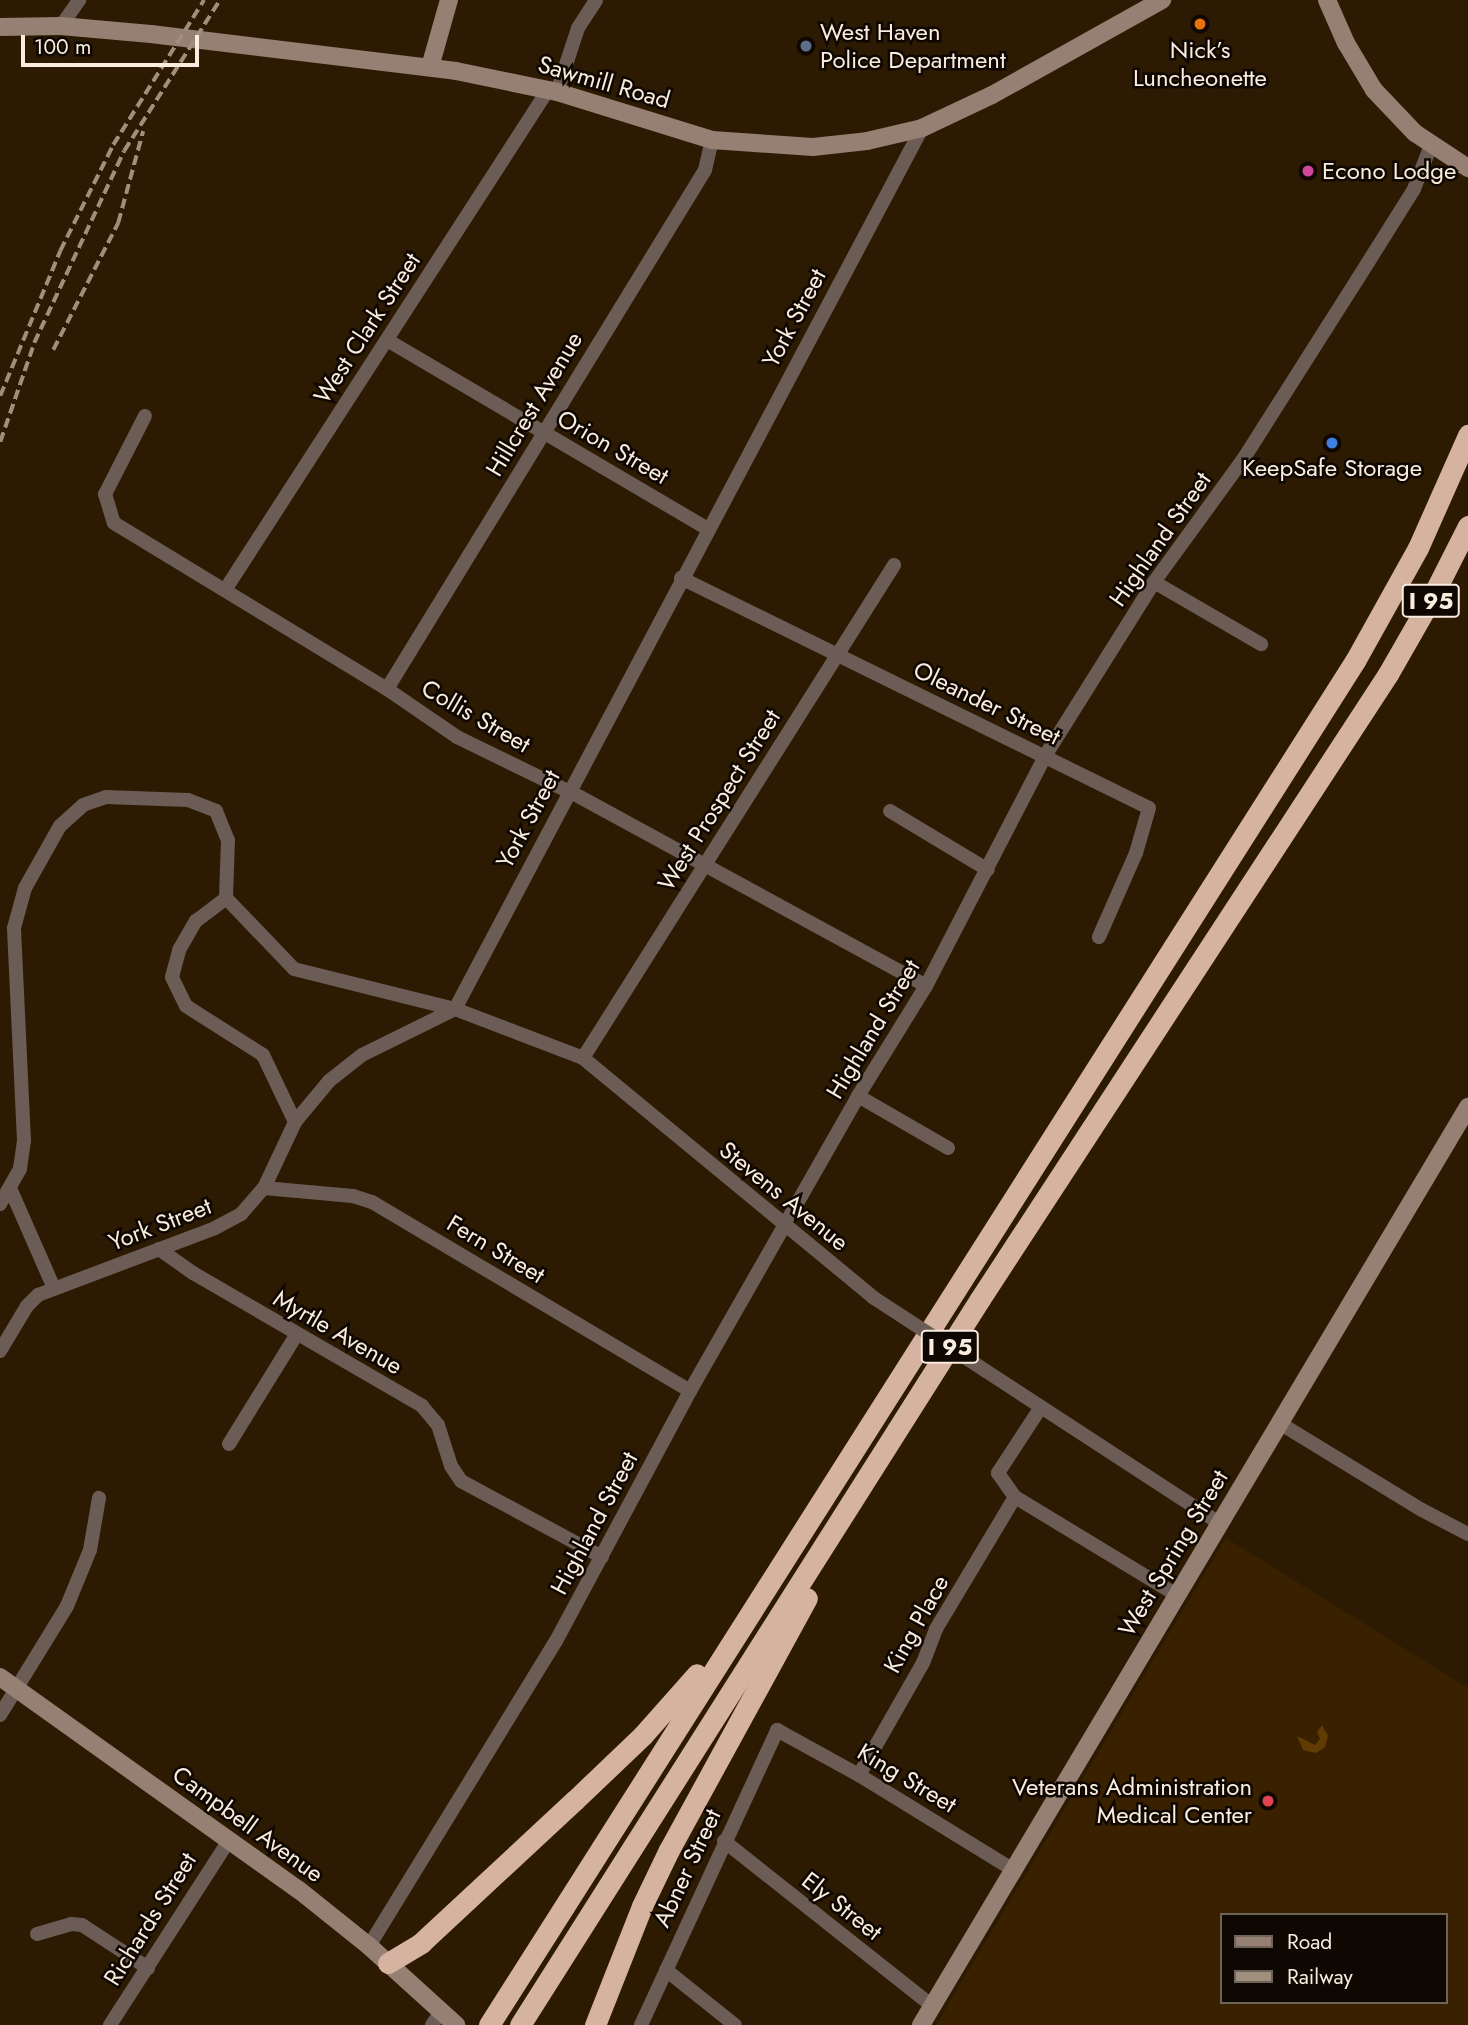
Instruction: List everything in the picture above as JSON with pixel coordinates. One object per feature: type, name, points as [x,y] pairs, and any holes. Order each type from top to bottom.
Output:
[{"type":"highway","name":"I 95","points":[[495,2016],[1349,670],[1418,548],[1468,435]]},
{"type":"highway","name":"I 95","points":[[520,2025],[1098,1117],[1388,674],[1426,609],[1468,526]]},
{"type":"highway","points":[[595,2025],[642,1906],[669,1850],[911,1410]]},
{"type":"highway","points":[[388,1963],[421,1943],[643,1735],[684,1692],[821,1502]]},
{"type":"main road","points":[[430,67],[449,0]]},
{"type":"main road","name":"Sawmill Road","points":[[0,26],[61,26],[430,67],[553,91],[712,140],[813,147],[867,141],[922,128],[992,95],[1162,0]]},
{"type":"main road","points":[[1327,0],[1346,43],[1374,90],[1415,134],[1468,168]]},
{"type":"main road","name":"West Spring Street","points":[[921,2025],[1468,1107]]},
{"type":"main road","name":"Campbell Avenue","points":[[0,1678],[230,1839],[369,1946],[388,1963],[437,2018],[456,2025]]},
{"type":"street","points":[[61,26],[79,0]]},
{"type":"street","name":"West Clark Street","points":[[225,590],[553,91],[578,28],[596,0]]},
{"type":"street","name":"York Street","points":[[0,1351],[32,1300],[54,1288],[159,1249],[241,1214],[264,1188],[295,1122],[345,1066],[380,1045],[455,1009],[568,791],[922,128]]},
{"type":"street","name":"Hillcrest Avenue","points":[[387,689],[705,170],[712,140]]},
{"type":"street","name":"Highland Street","points":[[369,1946],[556,1641],[690,1391],[858,1097],[926,986],[1045,756],[1154,582],[1244,458],[1357,280],[1414,188],[1431,145]]},
{"type":"street","name":"Orion Street","points":[[387,340],[708,529]]},
{"type":"street","name":"Collis Street","points":[[145,416],[105,494],[114,523],[387,689],[457,737],[568,791],[926,986]]},
{"type":"street","name":"West Prospect Street","points":[[583,1058],[894,565]]},
{"type":"street","name":"Oleander Street","points":[[681,578],[1149,808],[1136,853],[1099,937]]},
{"type":"street","points":[[1154,582],[1261,644]]},
{"type":"street","points":[[0,1204],[20,1168],[24,1141],[14,928],[25,888],[60,826],[83,805],[106,797],[188,800],[216,811],[228,840],[226,898],[196,921],[179,950],[172,977],[186,1006],[263,1055],[295,1122]]},
{"type":"street","points":[[890,811],[988,870]]},
{"type":"street","name":"Stevens Avenue","points":[[226,898],[294,969],[455,1009],[583,1058],[873,1298],[1220,1523]]},
{"type":"street","points":[[858,1097],[948,1148]]},
{"type":"street","points":[[10,1188],[54,1288]]},
{"type":"street","name":"Fern Street","points":[[264,1188],[354,1196],[372,1202],[690,1391]]},
{"type":"street","name":"Myrtle Avenue","points":[[159,1249],[193,1273],[428,1412],[442,1433],[452,1471],[461,1481],[601,1557]]},
{"type":"street","points":[[229,1444],[297,1334]]},
{"type":"street","points":[[1041,1407],[998,1473],[1015,1497],[1177,1595]]},
{"type":"street","points":[[1281,1424],[1422,1510],[1468,1534]]},
{"type":"street","name":"King Place","points":[[859,1775],[923,1663],[936,1629],[1015,1497]]},
{"type":"street","points":[[0,1716],[67,1606],[90,1550],[99,1498]]},
{"type":"street","name":"King Street","points":[[776,1730],[859,1775],[1012,1869]]},
{"type":"street","name":"Abner Street","points":[[641,2025],[776,1730]]},
{"type":"street","name":"Richards Street","points":[[110,2025],[230,1839]]},
{"type":"street","name":"Ely Street","points":[[724,1841],[932,2006]]},
{"type":"street","points":[[37,1934],[71,1924],[82,1925],[148,1968]]},
{"type":"street","points":[[666,1970],[735,2025]]},
{"type":"shaded area","name":"Veterans Administration Medical Center","points":[[1226,1538],[1468,1688],[1468,2025],[936,2025]]},
{"type":"shaded area","points":[[1322,1725],[1328,1736],[1325,1747],[1316,1753],[1303,1750],[1297,1736],[1315,1745],[1320,1739],[1317,1732]]},
{"type":"railway","points":[[0,396],[60,251],[113,145],[204,0]]},
{"type":"railway","points":[[0,442],[34,343],[124,151],[220,0]]},
{"type":"railway","points":[[53,350],[118,223],[143,131]]},
{"type":"place","name":"Nick’s Luncheonette","points":[[1200,24]]},
{"type":"place","name":"West Haven Police Department","points":[[806,46]]},
{"type":"place","name":"Econo Lodge","points":[[1308,171]]},
{"type":"place","name":"KeepSafe Storage","points":[[1332,443]]},
{"type":"place","name":"Veterans Administration Medical Center","points":[[1268,1801]]}]
